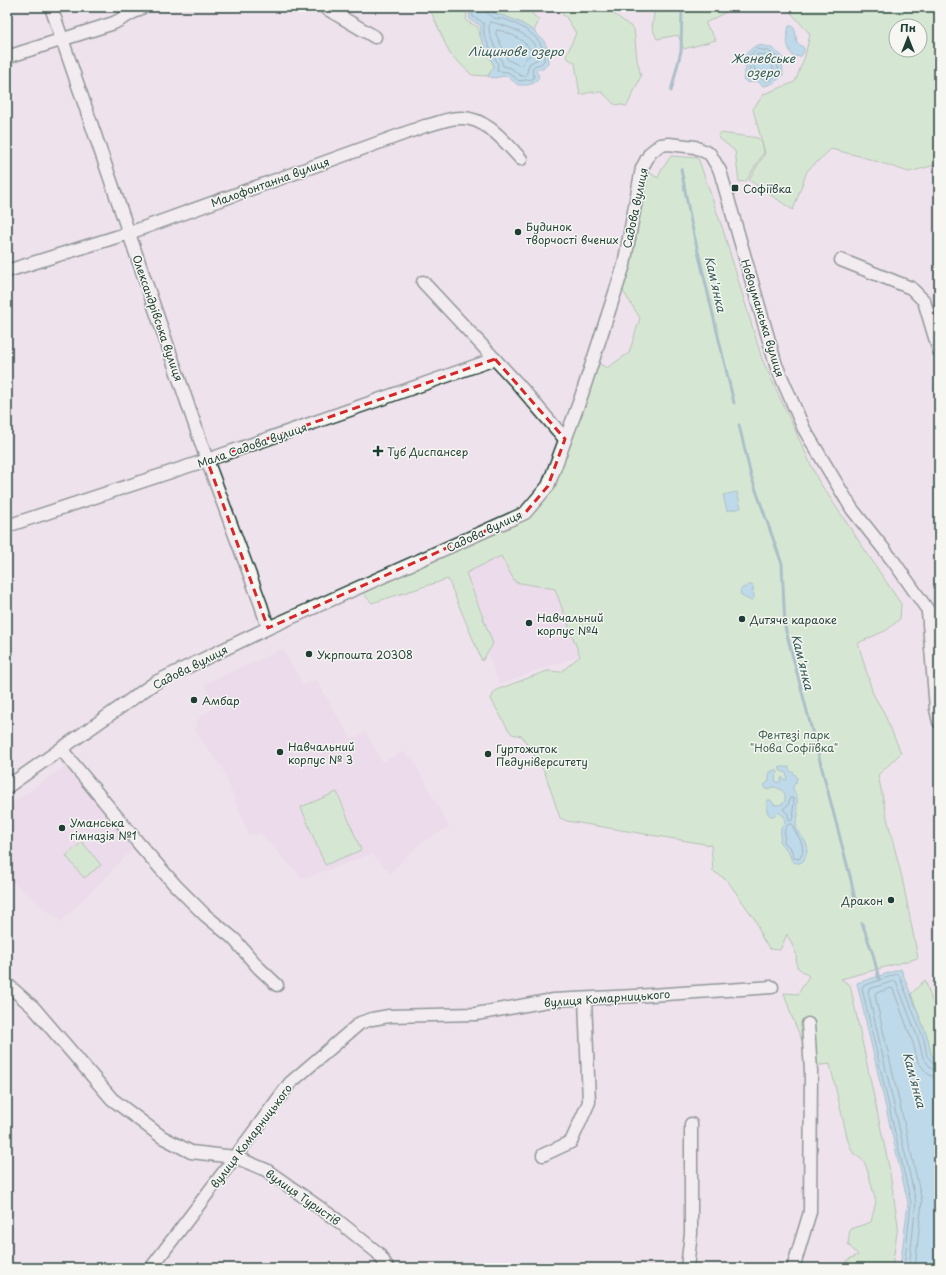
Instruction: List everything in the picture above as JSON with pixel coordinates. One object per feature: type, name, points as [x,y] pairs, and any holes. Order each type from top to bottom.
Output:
[{"type":"street","name":"Олександрівська вулиця","points":[[51,7],[207,460],[261,605],[268,628]]},
{"type":"street","points":[[7,58],[114,23],[143,7]]},
{"type":"street","points":[[324,7],[376,37]]},
{"type":"street","name":"Малофонтанна вулиця","points":[[7,271],[129,233],[425,126],[459,118],[478,121],[498,134],[521,159]]},
{"type":"street","name":"Садова вулиця","points":[[7,787],[156,682],[268,628],[525,513],[548,486],[580,400],[624,264],[642,168],[650,153],[660,145],[669,144],[695,147]]},
{"type":"street","name":"Новоуманська вулиця","points":[[695,147],[710,154],[720,171],[776,365],[804,429],[852,509],[894,562],[939,626]]},
{"type":"street","points":[[841,260],[911,288],[924,301],[936,331],[939,351]]},
{"type":"street","points":[[423,282],[495,359],[565,439]]},
{"type":"street","name":"Мала Садова вулиця","points":[[7,526],[207,460],[495,359]]},
{"type":"street","points":[[928,612],[936,709],[939,722]]},
{"type":"street","points":[[61,749],[140,845],[176,886],[205,915],[234,939],[259,968],[277,985]]},
{"type":"street","name":"вулиця Туристів","points":[[7,984],[33,1007],[112,1099],[162,1137],[191,1152],[236,1157],[266,1170],[338,1220],[378,1253],[388,1268]]},
{"type":"street","name":"вулиця Комарницького","points":[[151,1268],[236,1157],[290,1083],[360,1023],[372,1018],[389,1016],[476,1014],[553,1000],[772,987]]},
{"type":"street","points":[[543,1155],[571,1142],[589,1102],[585,999]]},
{"type":"street","points":[[793,1268],[810,1212],[811,1071],[808,1024]]},
{"type":"street","points":[[687,1268],[691,1233],[691,1124]]},
{"type":"highlighted area","points":[[495,359],[565,439],[548,486],[525,513],[268,628],[207,460]]},
{"type":"shaded area","points":[[547,534],[586,653],[500,684],[452,566]]},
{"type":"shaded area","points":[[283,649],[303,685],[316,680],[351,739],[366,732],[382,762],[402,752],[413,760],[449,827],[420,843],[390,873],[372,854],[303,879],[260,833],[249,835],[222,767],[194,730],[197,720],[216,706],[204,684]]},
{"type":"shaded area","name":"Уманська гімназія №1","points":[[67,765],[133,849],[61,922],[7,877],[7,807]]},
{"type":"green space","points":[[429,7],[465,7],[467,10],[466,21],[478,27],[480,36],[494,66],[488,76],[472,75],[450,54]]},
{"type":"green space","points":[[489,7],[525,7],[539,20],[534,31],[521,23],[496,14]]},
{"type":"green space","points":[[554,7],[605,7],[634,29],[637,60],[641,76],[627,106],[614,104],[602,92],[591,92],[580,95],[575,63],[566,57],[576,33],[566,17]]},
{"type":"green space","points":[[655,7],[726,7],[728,11],[705,23],[716,40],[684,49],[678,35],[657,39],[652,27]]},
{"type":"green space","points":[[786,7],[939,7],[939,164],[909,172],[863,157],[831,149],[807,171],[793,210],[749,180],[765,153],[753,109],[764,94],[795,82],[805,56],[810,34]]},
{"type":"green space","points":[[720,133],[758,138],[762,143],[764,152],[746,181],[739,182],[735,151],[718,137]]},
{"type":"green space","name":"Фентезі парк \"Нова Софіївка\"","points":[[671,156],[698,158],[723,230],[762,359],[818,480],[901,604],[900,619],[887,630],[858,643],[873,694],[883,711],[901,753],[878,775],[902,878],[918,958],[841,979],[850,985],[889,1167],[898,1225],[892,1268],[846,1268],[847,1260],[858,1255],[848,1244],[850,1229],[871,1222],[876,1202],[864,1161],[853,1153],[848,1141],[830,1064],[811,1066],[810,1054],[792,1017],[784,993],[798,994],[809,976],[797,967],[796,953],[787,934],[780,950],[770,949],[762,938],[756,921],[727,880],[713,871],[711,845],[567,821],[560,818],[545,773],[522,736],[512,734],[508,729],[491,699],[494,692],[499,689],[547,671],[561,672],[580,656],[555,589],[515,582],[501,556],[466,573],[493,644],[482,661],[448,579],[372,603],[358,588],[525,513],[548,486],[593,360],[607,368],[629,353],[640,318],[618,283],[642,168],[658,178]]},
{"type":"green space","points":[[337,792],[361,850],[325,865],[301,807]]},
{"type":"green space","points":[[82,842],[101,865],[84,878],[66,856]]},
{"type":"green space","points":[[925,980],[939,1022],[939,1065],[931,1054],[928,1039],[911,994]]},
{"type":"water","name":"Ліщинове озеро","points":[[468,7],[486,7],[496,14],[521,23],[534,31],[544,41],[547,48],[548,63],[543,69],[537,69],[536,71],[539,76],[536,82],[518,85],[507,76],[495,78],[488,76],[494,66],[480,36],[480,25],[470,20]]},
{"type":"water","points":[[789,26],[792,26],[795,30],[797,43],[804,48],[804,52],[801,56],[794,57],[789,50],[787,34]]},
{"type":"water","name":"Женевське озеро","points":[[757,45],[770,47],[782,56],[783,75],[769,85],[763,86],[757,81],[748,83],[743,79],[746,68],[742,58]]},
{"type":"water","points":[[737,492],[741,508],[727,511],[723,495]]},
{"type":"water","points":[[752,585],[754,588],[752,592],[754,594],[754,598],[751,601],[742,596],[740,593],[741,589]]},
{"type":"water","points":[[789,767],[789,770],[794,773],[797,778],[796,783],[793,786],[793,790],[797,798],[798,813],[796,825],[807,844],[807,853],[804,860],[800,863],[792,861],[788,851],[780,843],[781,828],[785,823],[784,816],[778,812],[775,816],[772,816],[769,815],[767,811],[768,800],[771,800],[774,805],[782,804],[785,801],[785,794],[781,790],[774,787],[767,790],[764,788],[765,784],[769,781],[770,772],[776,769],[778,773],[775,776],[776,782],[780,782],[782,777],[786,780],[786,773],[781,771],[779,768]]},
{"type":"water","points":[[901,969],[928,1039],[931,1054],[939,1065],[939,1268],[900,1268],[908,1203],[857,983]]},
{"type":"waterway","name":"Кам'янка","points":[[671,91],[681,51],[682,7]]},
{"type":"waterway","name":"Кам'янка","points":[[681,169],[691,222],[734,403]]},
{"type":"waterway","name":"Кам'янка","points":[[739,425],[751,476],[782,564],[785,627],[856,904]]},
{"type":"waterway","name":"Кам'янка","points":[[862,923],[873,954],[879,979]]},
{"type":"place","name":"Софіївка","points":[[735,188]]},
{"type":"place","name":"Будинок творчості вчених","points":[[518,232]]},
{"type":"place","name":"Туб Диспансер","points":[[378,451]]},
{"type":"place","name":"Дитяче караоке","points":[[742,619]]},
{"type":"place","name":"Навчальний корпус №4","points":[[529,623]]},
{"type":"place","name":"Укрпошта 20308","points":[[309,654]]},
{"type":"place","name":"Амбар","points":[[194,700]]},
{"type":"place","name":"Навчальний корпус № 3","points":[[280,752]]},
{"type":"place","name":"Гуртожиток Педуніверситету","points":[[488,754]]},
{"type":"place","name":"Уманська гімназія №1","points":[[62,828]]},
{"type":"place","name":"Дракон","points":[[891,900]]}]
